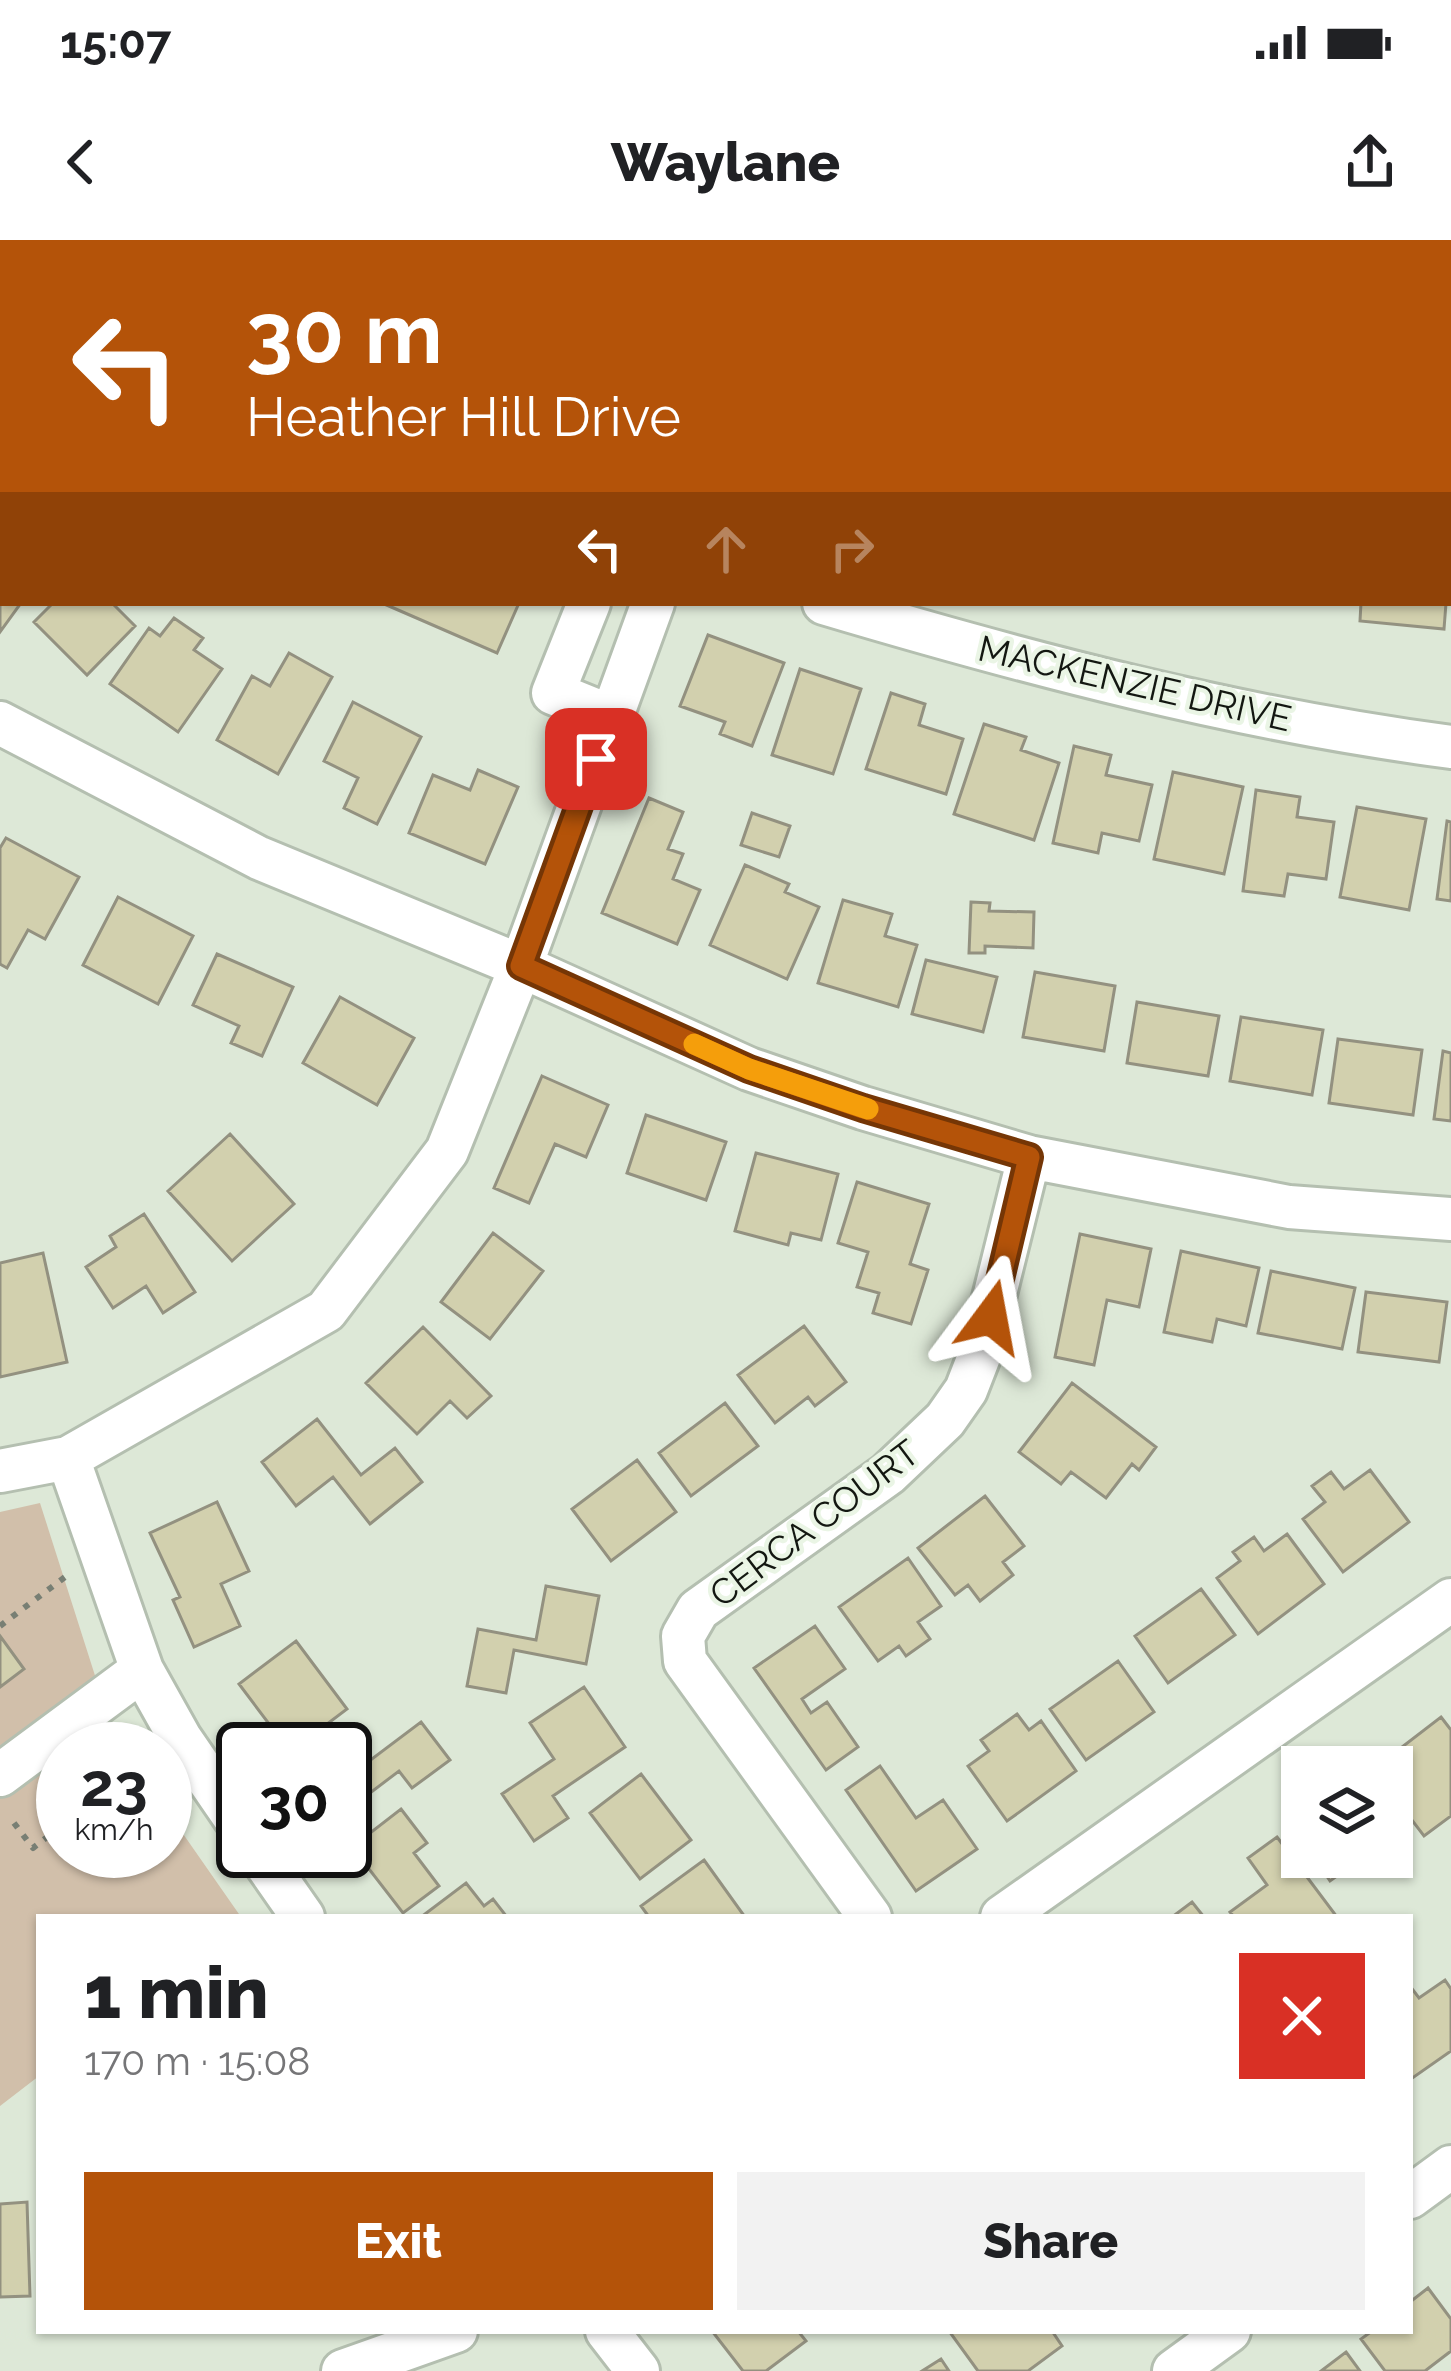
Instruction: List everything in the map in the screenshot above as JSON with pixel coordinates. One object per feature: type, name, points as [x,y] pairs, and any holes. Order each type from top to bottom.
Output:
[{"type":"street","points":[[588,606],[554,693],[612,717]]},
{"type":"street","points":[[0,1471],[68,1458],[326,1311],[447,1151],[521,966],[652,606]]},
{"type":"street","name":"MACKENZIE DRIVE","points":[[835,606],[1109,681],[1269,716],[1451,747]]},
{"type":"street","points":[[0,723],[259,858],[521,966],[749,1069],[863,1108],[1029,1157],[1288,1207],[1451,1219]]},
{"type":"street","name":"CERCA COURT","points":[[868,1914],[685,1661],[683,1636],[698,1610],[888,1474],[945,1420],[966,1390],[980,1354],[1029,1157]]},
{"type":"street","points":[[68,1458],[142,1670],[216,1791]]},
{"type":"street","points":[[1006,1914],[1451,1600]]},
{"type":"street","points":[[0,1775],[142,1670]]},
{"type":"street","points":[[276,1878],[301,1914]]},
{"type":"street","points":[[1413,2195],[1451,2167]]},
{"type":"street","points":[[343,2371],[448,2334]]},
{"type":"street","points":[[610,2334],[638,2371]]},
{"type":"street","points":[[1174,2371],[1224,2334]]},
{"type":"path","points":[[0,1626],[59,1580],[102,1556]]},
{"type":"path","points":[[14,1823],[33,1848],[36,1846]]},
{"type":"shaded area","points":[[40,1503],[110,1722],[36,1722],[36,1878],[192,1878],[192,1847],[239,1914],[36,1914],[36,2078],[0,2106],[0,1512]]},
{"type":"building","points":[[0,606],[19,606],[0,632]]},
{"type":"building","points":[[50,606],[115,606],[135,626],[87,675],[34,622]]},
{"type":"building","points":[[389,606],[518,606],[497,653]]},
{"type":"building","points":[[1361,606],[1446,606],[1444,629],[1360,621]]},
{"type":"building","points":[[174,618],[203,638],[194,650],[222,669],[178,732],[110,684],[149,628],[160,636]]},
{"type":"building","points":[[708,635],[784,663],[752,746],[720,734],[725,722],[680,706]]},
{"type":"building","points":[[289,653],[332,677],[278,774],[217,740],[252,676],[270,686]]},
{"type":"building","points":[[800,669],[861,689],[833,774],[772,755]]},
{"type":"building","points":[[891,693],[925,704],[919,725],[963,739],[946,794],[866,769]]},
{"type":"building","points":[[353,702],[421,737],[377,824],[344,808],[358,778],[324,761]]},
{"type":"building","points":[[984,724],[1026,737],[1021,750],[1059,763],[1034,840],[954,814]]},
{"type":"building","points":[[1074,746],[1111,755],[1106,775],[1152,785],[1139,841],[1102,833],[1098,853],[1053,843]]},
{"type":"building","points":[[478,770],[518,787],[485,864],[409,833],[433,775],[470,790]]},
{"type":"building","points":[[1173,772],[1243,787],[1224,874],[1154,859]]},
{"type":"building","points":[[1256,790],[1300,797],[1297,817],[1334,822],[1326,879],[1288,874],[1284,896],[1243,891]]},
{"type":"building","points":[[649,798],[683,812],[668,849],[683,854],[673,879],[700,890],[677,944],[602,913]]},
{"type":"building","points":[[1357,807],[1426,819],[1409,910],[1340,897]]},
{"type":"building","points":[[752,813],[790,826],[779,857],[741,845]]},
{"type":"building","points":[[1447,821],[1451,822],[1451,901],[1437,899]]},
{"type":"building","points":[[6,838],[79,877],[45,939],[28,930],[7,968],[0,964],[0,848]]},
{"type":"building","points":[[745,865],[789,884],[785,892],[819,907],[787,979],[710,945]]},
{"type":"building","points":[[118,897],[193,936],[158,1004],[83,965]]},
{"type":"building","points":[[843,900],[892,914],[885,936],[917,945],[898,1007],[818,983]]},
{"type":"building","points":[[971,902],[990,903],[989,911],[1034,912],[1033,948],[985,946],[985,953],[969,953]]},
{"type":"building","points":[[217,954],[293,987],[262,1056],[231,1043],[239,1026],[193,1005]]},
{"type":"building","points":[[926,960],[997,977],[983,1032],[912,1014]]},
{"type":"building","points":[[1035,972],[1115,986],[1104,1051],[1023,1037]]},
{"type":"building","points":[[340,997],[414,1038],[377,1105],[303,1063]]},
{"type":"building","points":[[1137,1002],[1219,1016],[1208,1076],[1127,1063]]},
{"type":"building","points":[[1241,1017],[1323,1030],[1312,1095],[1230,1081]]},
{"type":"building","points":[[1338,1039],[1422,1050],[1413,1115],[1329,1103]]},
{"type":"building","points":[[1443,1051],[1451,1053],[1451,1121],[1434,1119]]},
{"type":"building","points":[[542,1076],[608,1105],[586,1157],[555,1144],[529,1203],[494,1188]]},
{"type":"building","points":[[646,1115],[726,1142],[706,1200],[627,1173]]},
{"type":"building","points":[[230,1134],[294,1204],[232,1261],[168,1191]]},
{"type":"building","points":[[756,1153],[838,1174],[821,1240],[791,1233],[788,1245],[735,1231]]},
{"type":"building","points":[[857,1182],[929,1204],[910,1264],[928,1270],[911,1324],[873,1313],[879,1293],[857,1287],[868,1252],[838,1243]]},
{"type":"building","points":[[144,1214],[195,1292],[163,1313],[146,1286],[113,1308],[86,1267],[116,1247],[110,1236]]},
{"type":"building","points":[[493,1233],[543,1271],[490,1339],[441,1302]]},
{"type":"building","points":[[1080,1234],[1151,1249],[1139,1307],[1107,1300],[1094,1365],[1055,1357]]},
{"type":"building","points":[[1181,1251],[1259,1268],[1246,1326],[1217,1319],[1212,1342],[1164,1332]]},
{"type":"building","points":[[43,1253],[67,1362],[0,1377],[0,1263]]},
{"type":"building","points":[[1271,1271],[1355,1288],[1342,1349],[1258,1333]]},
{"type":"building","points":[[1366,1292],[1447,1302],[1439,1362],[1358,1352]]},
{"type":"building","points":[[804,1326],[846,1382],[815,1406],[808,1397],[775,1423],[738,1375]]},
{"type":"building","points":[[423,1327],[491,1396],[467,1418],[450,1401],[417,1434],[366,1383]]},
{"type":"building","points":[[1072,1383],[1156,1447],[1139,1470],[1132,1464],[1106,1498],[1071,1472],[1061,1484],[1019,1452]]},
{"type":"building","points":[[725,1403],[758,1446],[691,1496],[659,1453]]},
{"type":"building","points":[[317,1419],[361,1475],[395,1448],[422,1482],[370,1524],[333,1477],[296,1506],[262,1462]]},
{"type":"building","points":[[637,1460],[676,1512],[611,1561],[572,1509]]},
{"type":"building","points":[[1370,1470],[1409,1522],[1343,1572],[1303,1519],[1325,1502],[1312,1486],[1331,1472],[1344,1489]]},
{"type":"building","points":[[985,1496],[1024,1546],[1003,1562],[1013,1575],[980,1601],[968,1585],[955,1595],[918,1548]]},
{"type":"building","points":[[217,1502],[249,1571],[221,1584],[240,1626],[194,1647],[173,1600],[180,1597],[150,1533]]},
{"type":"building","points":[[1287,1534],[1324,1584],[1258,1634],[1217,1578],[1240,1561],[1233,1552],[1254,1537],[1264,1551]]},
{"type":"building","points":[[908,1558],[941,1606],[918,1622],[930,1639],[906,1656],[899,1646],[878,1661],[839,1607]]},
{"type":"building","points":[[546,1586],[599,1596],[586,1664],[514,1650],[506,1693],[467,1686],[478,1629],[536,1640]]},
{"type":"building","points":[[1201,1589],[1235,1635],[1168,1683],[1135,1636]]},
{"type":"building","points":[[815,1626],[845,1669],[802,1699],[811,1713],[827,1702],[858,1747],[826,1770],[754,1668]]},
{"type":"building","points":[[0,1636],[24,1669],[0,1687]]},
{"type":"building","points":[[296,1641],[347,1709],[330,1722],[268,1722],[239,1684]]},
{"type":"building","points":[[1118,1661],[1154,1712],[1086,1760],[1050,1709]]},
{"type":"building","points":[[584,1687],[625,1747],[553,1796],[568,1818],[534,1841],[502,1794],[554,1759],[530,1723]]},
{"type":"building","points":[[1017,1714],[1029,1730],[1041,1721],[1076,1771],[1007,1821],[968,1766],[989,1751],[981,1740]]},
{"type":"building","points":[[1441,1717],[1451,1730],[1451,1816],[1424,1836],[1413,1822],[1413,1746],[1403,1746]]},
{"type":"building","points":[[421,1722],[450,1760],[412,1788],[399,1771],[372,1792],[372,1759]]},
{"type":"building","points":[[880,1766],[916,1818],[943,1800],[977,1849],[916,1891],[846,1790]]},
{"type":"building","points":[[641,1774],[691,1840],[640,1879],[590,1813]]},
{"type":"building","points":[[401,1809],[427,1843],[414,1853],[439,1886],[403,1913],[372,1873],[372,1831]]},
{"type":"building","points":[[1277,1837],[1281,1878],[1308,1878],[1335,1914],[1230,1912],[1267,1885],[1248,1858]]},
{"type":"building","points":[[704,1860],[743,1914],[647,1914],[641,1906]]},
{"type":"building","points":[[466,1883],[484,1906],[493,1899],[505,1914],[425,1914]]},
{"type":"building","points":[[1192,1902],[1202,1914],[1176,1914]]},
{"type":"building","points":[[1445,1980],[1451,1989],[1451,2051],[1413,2078],[1413,1990],[1419,1998]]},
{"type":"building","points":[[27,2202],[30,2296],[0,2297],[0,2204]]},
{"type":"building","points":[[1428,2288],[1451,2319],[1451,2351],[1425,2371],[1385,2371],[1361,2339],[1368,2334],[1413,2334],[1413,2300]]},
{"type":"building","points":[[714,2334],[800,2334],[806,2341],[766,2371],[743,2371]]},
{"type":"building","points":[[951,2334],[1054,2334],[1062,2346],[1028,2371],[978,2371]]},
{"type":"building","points":[[1346,2352],[1360,2371],[1321,2371]]},
{"type":"building","points":[[941,2359],[949,2371],[922,2371]]},
{"type":"slow traffic","points":[[694,1044],[749,1069],[868,1109]]},
{"type":"route","points":[[596,759],[521,966],[749,1069],[1029,1157],[991,1317]]}]
